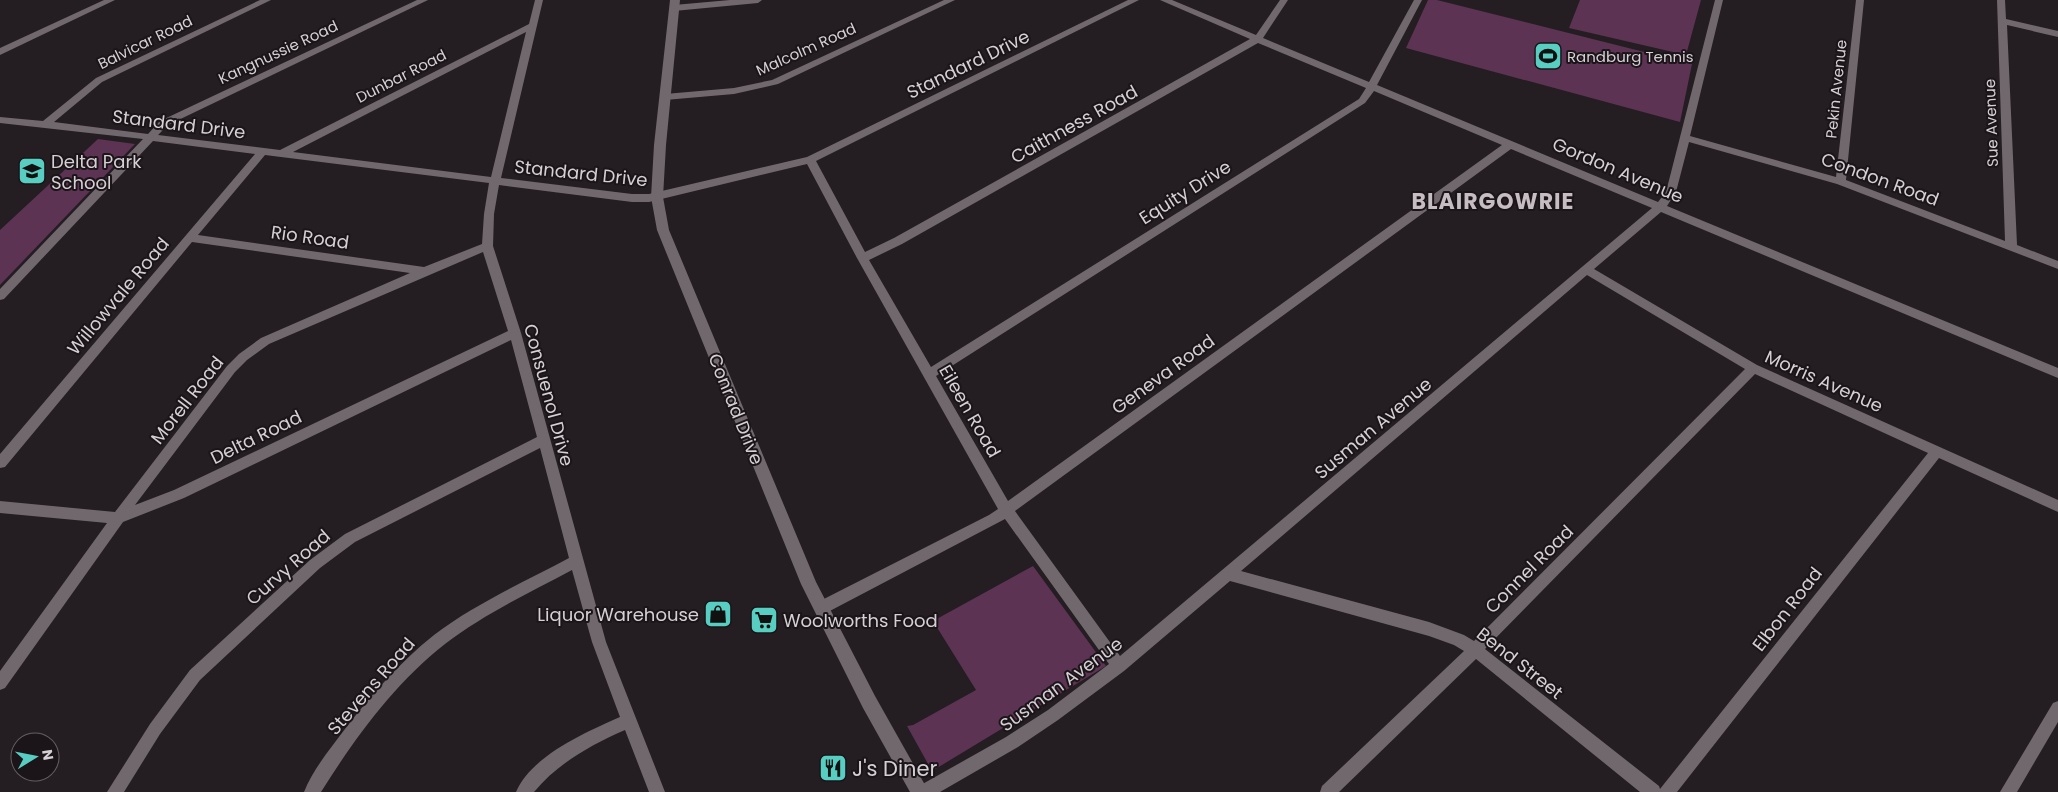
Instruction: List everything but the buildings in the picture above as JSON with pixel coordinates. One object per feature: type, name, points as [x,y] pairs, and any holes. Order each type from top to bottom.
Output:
[{"type":"street","points":[[0,52],[111,0]]},
{"type":"street","name":"Balvicar Road","points":[[45,124],[82,92],[104,78],[267,0]]},
{"type":"street","name":"Kangnussie Road","points":[[0,296],[151,138],[158,127],[172,118],[424,0]]},
{"type":"street","name":"Consuenol Drive","points":[[539,0],[495,180],[489,214],[487,246],[515,333],[599,642],[658,792]]},
{"type":"street","points":[[675,4],[758,0]]},
{"type":"street","name":"Malcolm Road","points":[[665,97],[725,93],[756,88],[775,82],[951,0]]},
{"type":"street","name":"Standard Drive","points":[[0,117],[151,138],[632,198],[657,197],[810,160],[1135,0]]},
{"type":"street","name":"Gordon Avenue","points":[[1164,0],[2058,373]]},
{"type":"street","name":"Caithness Road","points":[[863,258],[906,236],[1258,39],[1284,0]]},
{"type":"street","name":"Equity Drive","points":[[929,375],[1362,101],[1418,0]]},
{"type":"street","name":"Susman Avenue","points":[[925,792],[1053,715],[1119,666],[1661,206],[1669,197],[1686,138],[1719,0]]},
{"type":"street","name":"Pekin Avenue","points":[[1841,182],[1860,0]]},
{"type":"street","name":"Sue Avenue","points":[[2001,0],[2010,245]]},
{"type":"street","name":"Conrad Drive","points":[[675,4],[657,197],[667,240],[782,520],[821,608],[869,702],[920,792]]},
{"type":"street","points":[[2002,21],[2058,34]]},
{"type":"street","name":"Dunbar Road","points":[[283,153],[532,26]]},
{"type":"street","name":"Standard Drive","points":[[0,120],[16,120]]},
{"type":"street","name":"Condon Road","points":[[1686,138],[1841,182],[2058,264]]},
{"type":"street","name":"Geneva Road","points":[[821,608],[958,538],[1006,510],[1510,144]]},
{"type":"street","name":"Willowvale Road","points":[[0,464],[263,151]]},
{"type":"street","name":"Eileen Road","points":[[810,160],[863,258],[1006,510],[1119,666]]},
{"type":"street","name":"Rio Road","points":[[190,238],[425,271]]},
{"type":"street","name":"Morell Road","points":[[0,683],[118,518],[231,369],[243,357],[265,341],[487,246]]},
{"type":"street","name":"Morris Avenue","points":[[1586,270],[1752,368],[2058,506]]},
{"type":"street","name":"Delta Road","points":[[0,507],[118,518],[179,494],[515,333]]},
{"type":"street","name":"Connel Road","points":[[1328,792],[1475,650],[1752,368]]},
{"type":"street","name":"Curvy Road","points":[[115,792],[155,729],[195,675],[315,564],[350,538],[543,440]]},
{"type":"street","name":"Elbon Road","points":[[1667,792],[1937,451]]},
{"type":"street","name":"Stevens Road","points":[[312,792],[333,758],[367,715],[409,666],[424,652],[475,616],[576,561]]},
{"type":"street","name":"Bend Street","points":[[1228,574],[1429,629],[1459,640],[1475,650],[1653,792]]},
{"type":"street","points":[[2008,792],[2058,708]]},
{"type":"street","points":[[524,792],[545,767],[568,750],[630,720]]},
{"type":"shaded area","name":"Randburg Tennis","points":[[1428,0],[1437,0],[1692,64],[1680,122],[1406,48]]},
{"type":"shaded area","points":[[1580,0],[1701,0],[1686,55],[1569,28]]},
{"type":"shaded area","points":[[98,139],[135,144],[0,285],[0,230]]},
{"type":"shaded area","points":[[1033,566],[1106,666],[932,771],[907,726],[913,725],[976,690],[933,621]]},
{"type":"place","name":"Randburg Tennis","points":[[1548,56]]},
{"type":"place","name":"Delta Park School","points":[[32,171]]},
{"type":"place","name":"Liquor Warehouse","points":[[718,614]]},
{"type":"place","name":"Woolworths Food","points":[[764,620]]},
{"type":"place","name":"J's Diner","points":[[833,768]]},
{"type":"district","name":"BLAIRGOWRIE","points":[[1493,201]]}]
